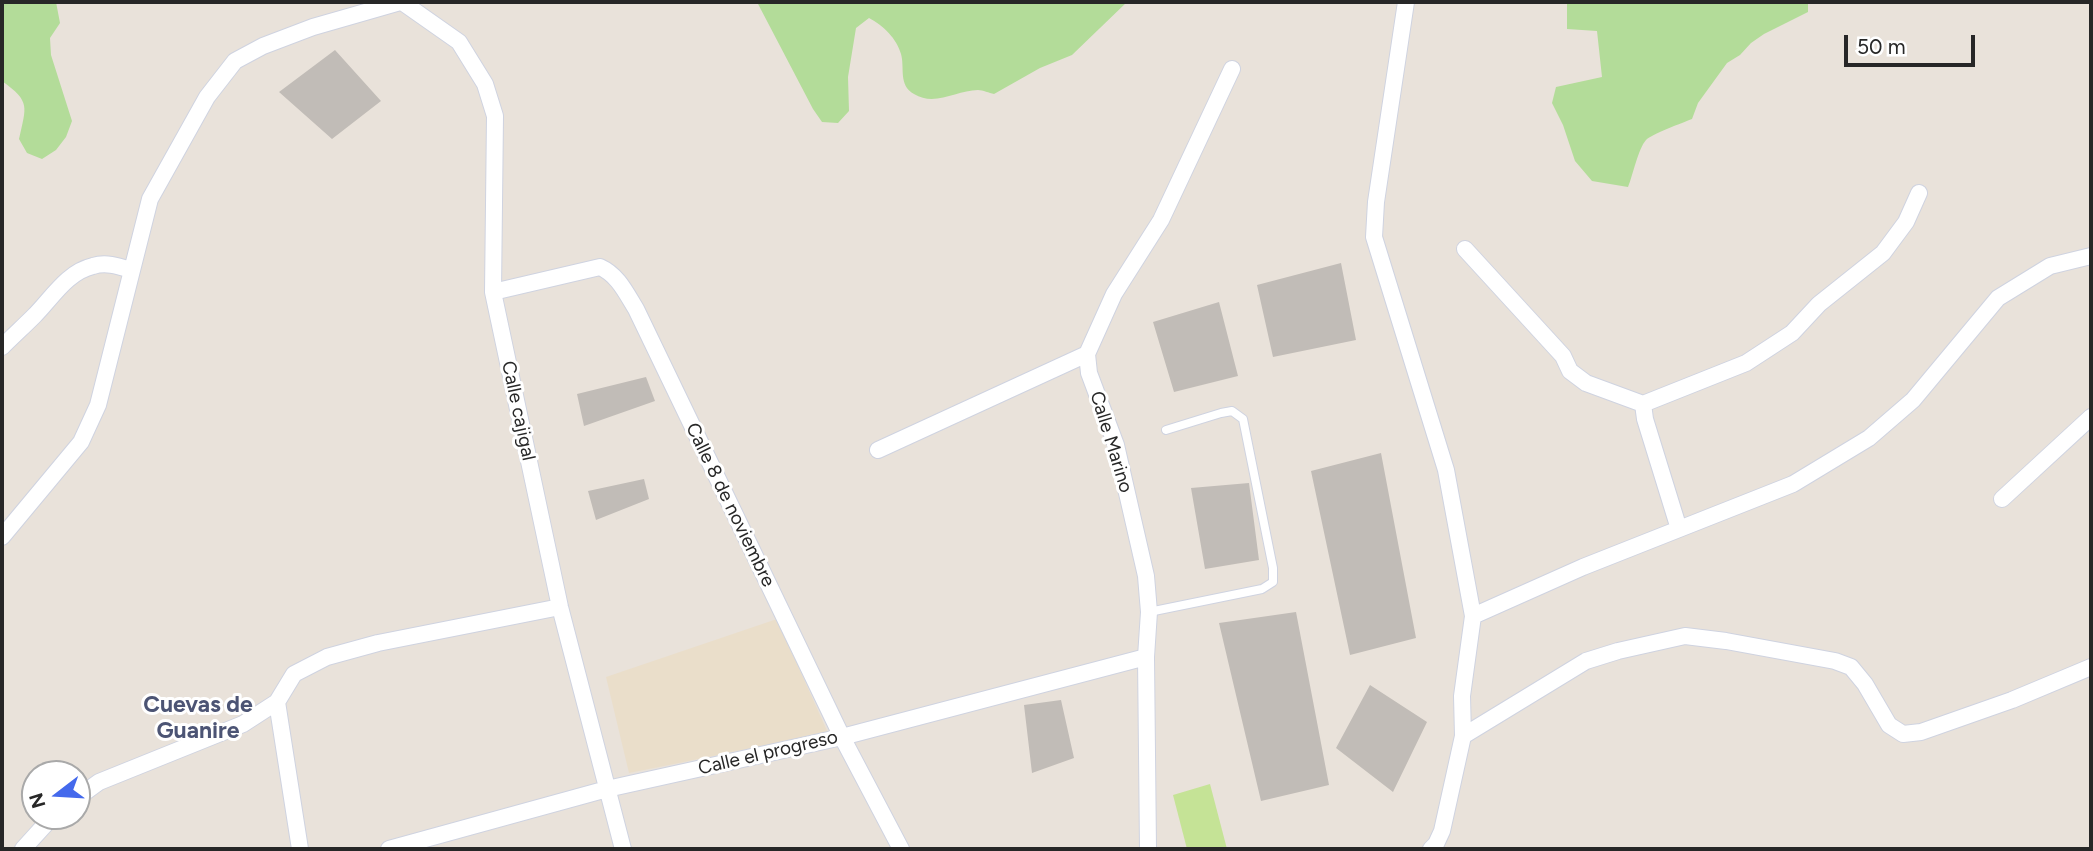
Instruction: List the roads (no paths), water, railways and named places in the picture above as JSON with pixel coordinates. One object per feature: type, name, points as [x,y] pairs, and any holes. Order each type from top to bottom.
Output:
[{"type":"street","points":[[2,537],[81,442],[98,405],[150,199],[207,97],[234,61],[263,46],[313,27],[401,2]]},
{"type":"street","name":"Calle cajigal","points":[[401,2],[459,42],[485,84],[495,116],[493,292],[561,607],[623,849]]},
{"type":"street","points":[[1406,2],[1376,202],[1374,237],[1446,470],[1473,616],[1462,696],[1463,736],[1441,831],[1431,849]]},
{"type":"street","points":[[878,450],[1087,354],[1114,294],[1161,219],[1232,69]]},
{"type":"street","points":[[1465,249],[1563,356],[1570,371],[1586,383],[1643,404],[1746,363],[1792,333],[1819,304],[1883,253],[1906,222],[1919,193]]},
{"type":"street","points":[[1473,616],[1583,568],[1793,484],[1869,438],[1913,400],[1998,298],[2050,267],[2091,256]]},
{"type":"street","points":[[2,346],[80,270],[110,264],[131,270]]},
{"type":"street","name":"Calle 8 de noviembre","points":[[493,292],[600,267],[611,272],[619,282],[636,309],[842,737],[901,849]]},
{"type":"street","name":"Calle Marino","points":[[1087,354],[1089,373],[1116,445],[1146,576],[1149,612],[1146,657],[1148,849]]},
{"type":"street","points":[[1643,404],[1645,419],[1679,529]]},
{"type":"street","points":[[2002,499],[2091,417]]},
{"type":"street","points":[[91,788],[99,782],[243,724],[277,702],[294,674],[327,657],[378,643],[561,607]]},
{"type":"street","points":[[1463,736],[1586,661],[1685,636],[1835,661],[1851,667],[1865,684],[1889,725],[1903,734],[1921,732],[2012,700],[2091,667]]},
{"type":"street","name":"Calle el progreso","points":[[389,849],[607,789],[842,737],[1146,657]]},
{"type":"street","points":[[277,702],[300,849]]},
{"type":"street","points":[[23,849],[40,830]]},
{"type":"lane","points":[[1149,612],[1262,589],[1273,582],[1273,568],[1243,419],[1233,411],[1221,412],[1166,430]]},
{"type":"district","name":"Cuevas de Guanire","points":[[198,718]]}]
